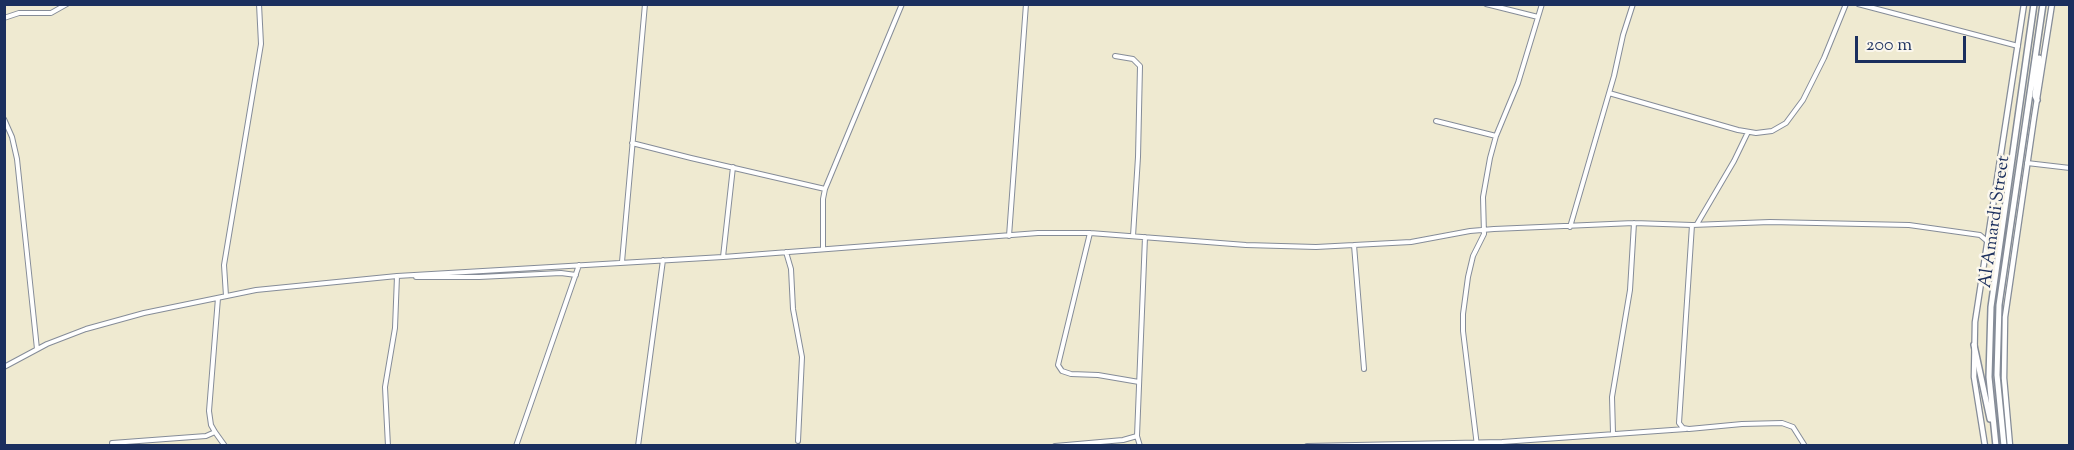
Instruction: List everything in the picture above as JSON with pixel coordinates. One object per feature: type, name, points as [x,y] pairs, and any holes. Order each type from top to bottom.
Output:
[{"type":"main road","name":"Al Amardi Street","points":[[1996,446],[1989,359],[1992,294],[2034,4]]},
{"type":"main road","name":"Al Amardi Street","points":[[2004,446],[1997,375],[1999,305],[2043,4]]},
{"type":"main road","points":[[2037,100],[2035,96],[2039,55],[2038,38]]},
{"type":"main road","points":[[1974,345],[1993,428]]},
{"type":"street","points":[[4,18],[20,13],[51,13],[67,4]]},
{"type":"street","points":[[226,296],[224,265],[261,44],[259,4]]},
{"type":"street","points":[[622,262],[645,4]]},
{"type":"street","points":[[823,248],[825,189],[902,4]]},
{"type":"street","points":[[1009,236],[1026,4]]},
{"type":"street","points":[[1486,4],[1538,17]]},
{"type":"street","points":[[1477,445],[1463,314],[1470,266],[1483,238],[1484,187],[1496,136],[1518,83],[1542,4]]},
{"type":"street","points":[[1570,227],[1633,4]]},
{"type":"street","points":[[1609,93],[1748,132],[1772,131],[1792,117],[1816,75],[1846,4]]},
{"type":"street","points":[[1858,4],[2018,46]]},
{"type":"street","points":[[1985,446],[1975,387],[1974,345],[1977,299],[2024,4]]},
{"type":"street","points":[[2010,446],[2004,393],[2004,332],[2008,287],[2052,4]]},
{"type":"street","points":[[1115,56],[1132,59],[1140,66],[1133,236]]},
{"type":"street","points":[[4,119],[17,159],[37,349]]},
{"type":"street","points":[[1436,121],[1496,136]]},
{"type":"street","points":[[1686,429],[1680,426],[1679,420],[1694,224],[1739,151],[1748,132]]},
{"type":"street","points":[[632,143],[691,159],[825,189]]},
{"type":"street","points":[[2027,163],[2070,168]]},
{"type":"street","points":[[723,257],[733,167]]},
{"type":"street","points":[[4,368],[60,338],[92,327],[155,311],[266,289],[397,276],[723,257],[1064,232],[1271,247],[1354,246],[1410,242],[1484,230],[1634,223],[1884,224],[1980,235],[1989,231]]},
{"type":"street","points":[[1613,433],[1612,397],[1630,290],[1634,223]]},
{"type":"street","points":[[1090,233],[1058,365],[1062,371],[1071,374],[1098,375],[1139,382]]},
{"type":"street","points":[[1980,235],[1987,241]]},
{"type":"street","points":[[1138,444],[1144,237]]},
{"type":"street","points":[[1354,246],[1364,369]]},
{"type":"street","points":[[785,251],[791,269],[793,309],[802,362],[798,441]]},
{"type":"street","points":[[638,446],[663,260]]},
{"type":"street","points":[[516,446],[579,265]]},
{"type":"street","points":[[397,276],[459,278],[576,274]]},
{"type":"street","points":[[388,446],[385,387],[395,328],[397,276]]},
{"type":"street","points":[[218,298],[209,411],[211,425],[225,446]]},
{"type":"street","points":[[791,343],[799,344]]},
{"type":"street","points":[[1307,446],[1477,445],[1613,433],[1782,423],[1793,427],[1805,446]]},
{"type":"street","points":[[112,443],[206,436],[215,432]]},
{"type":"street","points":[[1055,446],[1099,444],[1137,436]]}]
